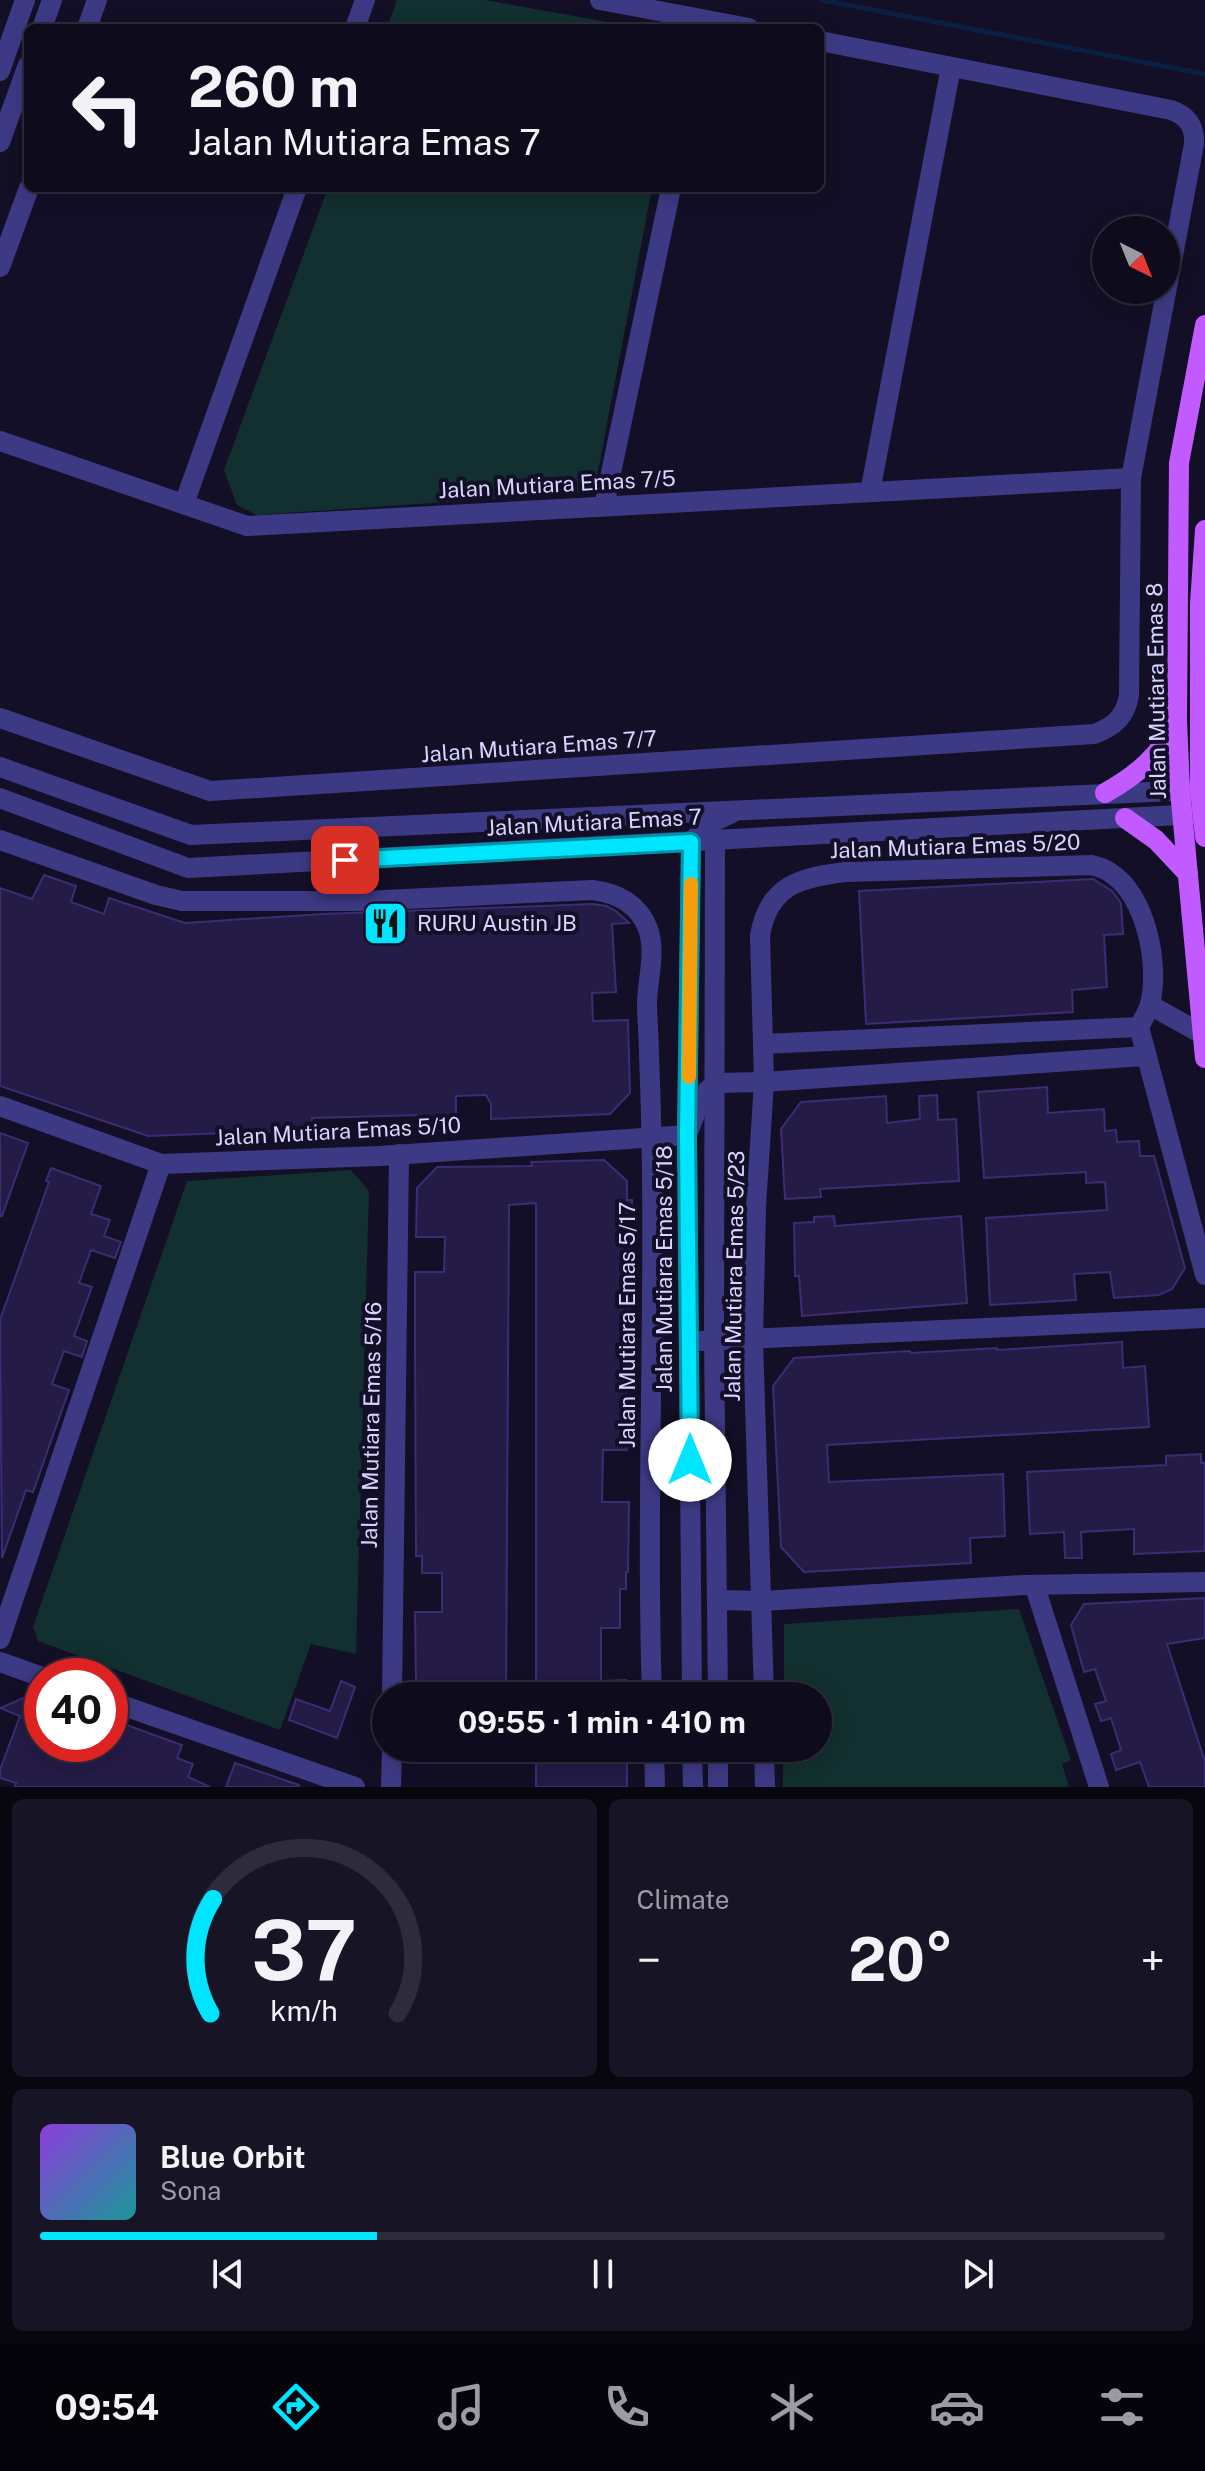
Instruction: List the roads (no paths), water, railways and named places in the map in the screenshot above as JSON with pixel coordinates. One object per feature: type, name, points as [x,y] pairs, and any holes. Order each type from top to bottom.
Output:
[{"type":"main road","name":"Jalan Mutiara Emas 8","points":[[1205,325],[1179,463],[1177,720],[1192,814],[1188,874],[1205,1058]]},
{"type":"main road","name":"Jalan Mutiara Emas 8","points":[[1190,790],[1205,530]]},
{"type":"main road","points":[[1105,793],[1149,763],[1168,740],[1177,720]]},
{"type":"main road","name":"Jalan Mutiara Emas 8","points":[[1192,814],[1205,837]]},
{"type":"main road","points":[[1125,818],[1156,840],[1188,874]]},
{"type":"street","points":[[0,71],[25,0]]},
{"type":"street","points":[[43,24],[52,0]]},
{"type":"street","points":[[88,24],[97,0]]},
{"type":"street","points":[[356,24],[365,0]]},
{"type":"street","points":[[600,0],[706,24]]},
{"type":"street","points":[[824,42],[1180,113],[1192,126],[1192,154],[1131,478]]},
{"type":"street","points":[[870,492],[951,67]]},
{"type":"street","points":[[0,142],[24,76]]},
{"type":"street","points":[[0,267],[28,192]]},
{"type":"street","points":[[184,504],[296,192]]},
{"type":"street","points":[[604,506],[670,192]]},
{"type":"street","name":"Jalan Mutiara Emas 7/5","points":[[0,441],[247,526],[1131,478]]},
{"type":"street","name":"Jalan Mutiara Emas 7/7","points":[[0,718],[210,791],[1094,734],[1114,724],[1123,715],[1129,695],[1131,478]]},
{"type":"street","name":"Jalan Mutiara Emas 7","points":[[0,767],[191,835],[1190,790]]},
{"type":"street","name":"Jalan Mutiara Emas 7","points":[[0,798],[188,868],[703,837],[1192,814]]},
{"type":"street","points":[[703,837],[735,811]]},
{"type":"street","points":[[675,813],[703,837],[715,1083],[718,1682]]},
{"type":"street","name":"Jalan Mutiara Emas 5/18","points":[[692,1682],[687,1135],[703,837]]},
{"type":"street","name":"Jalan Mutiara Emas 5/17","points":[[0,840],[156,895],[182,901],[363,901],[606,891],[625,900],[643,919],[651,940],[652,954],[647,1002],[653,1137],[649,1584],[652,1682]]},
{"type":"street","name":"Jalan Mutiara Emas 5/20","points":[[806,877],[846,872],[1092,865],[1110,872],[1127,888],[1142,914],[1151,948],[1150,1005],[1139,1027]]},
{"type":"street","name":"Jalan Mutiara Emas 5/23","points":[[764,1682],[753,1339],[756,1207],[764,1082],[762,924],[778,895],[806,877]]},
{"type":"street","points":[[1150,1005],[1202,1034]]},
{"type":"street","points":[[763,1044],[1139,1027],[1205,1275]]},
{"type":"street","points":[[687,1135],[702,1096],[715,1083],[1145,1056]]},
{"type":"street","name":"Jalan Mutiara Emas 5/10","points":[[0,1106],[161,1164],[399,1154],[687,1135]]},
{"type":"street","name":"Jalan Mutiara Emas 5/16","points":[[392,1682],[399,1154]]},
{"type":"street","points":[[0,1639],[161,1164]]},
{"type":"street","points":[[689,1341],[1205,1318]]},
{"type":"street","points":[[718,1600],[762,1601],[1202,1581]]},
{"type":"street","points":[[1035,1587],[1099,1787]]},
{"type":"street","points":[[0,1662],[24,1671]]},
{"type":"street","points":[[128,1707],[355,1787]]},
{"type":"street","points":[[391,1787],[392,1762]]},
{"type":"street","points":[[654,1762],[655,1787]]},
{"type":"street","points":[[692,1762],[693,1787]]},
{"type":"street","points":[[718,1762],[718,1787]]},
{"type":"street","points":[[764,1762],[765,1787]]},
{"type":"waterway","points":[[822,0],[1205,74]]},
{"type":"place","name":"RURU Austin JB","points":[[386,923]]}]
